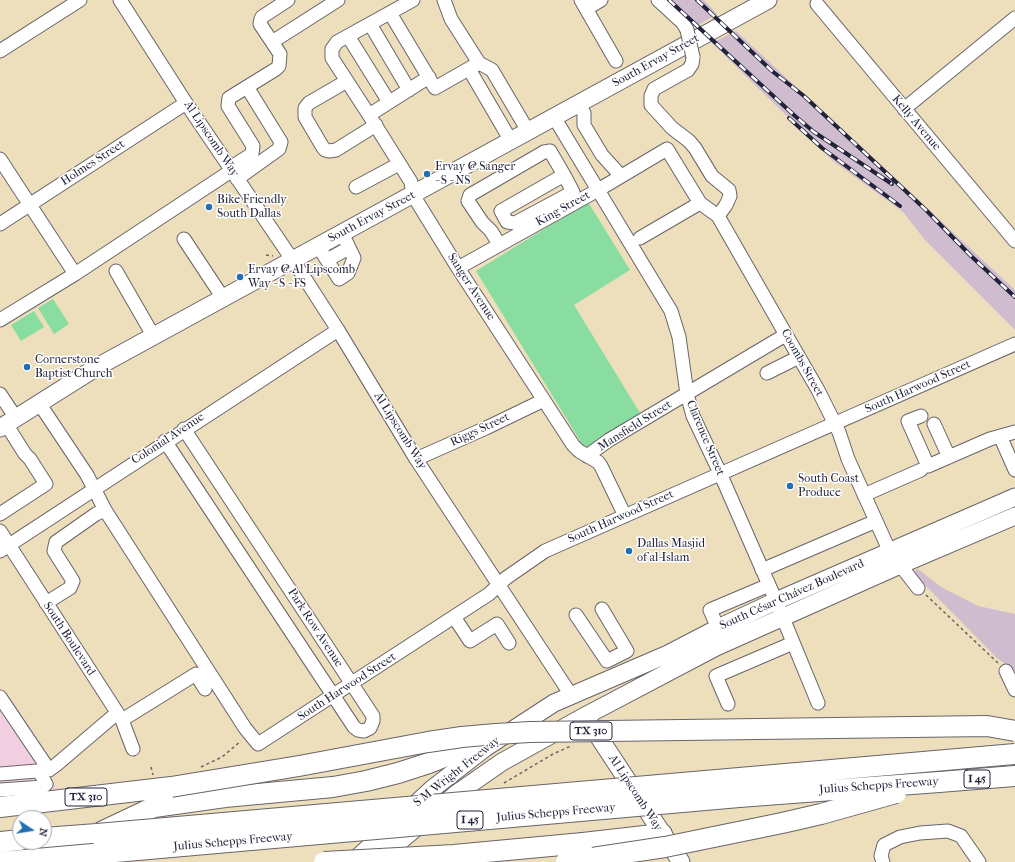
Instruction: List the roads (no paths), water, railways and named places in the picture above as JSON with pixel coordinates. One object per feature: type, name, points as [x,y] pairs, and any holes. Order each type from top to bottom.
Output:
[{"type":"highway","points":[[97,834],[154,807],[225,797],[349,785],[413,769],[521,724]]},
{"type":"highway","name":"TX 310","points":[[0,807],[171,787],[428,742],[496,734],[987,726],[1015,731]]},
{"type":"highway","name":"Julius Schepps Freeway","points":[[52,837],[1015,754]]},
{"type":"highway","name":"Julius Schepps Freeway","points":[[2,862],[731,798],[1015,776]]},
{"type":"highway","points":[[566,862],[665,846],[782,823],[939,782]]},
{"type":"highway","points":[[324,862],[454,855],[662,834]]},
{"type":"highway","points":[[0,842],[12,841]]},
{"type":"highway","points":[[58,857],[118,862]]},
{"type":"main road","name":"South Ervay Street","points":[[7,423],[97,368],[768,0]]},
{"type":"main road","name":"South César Chávez Boulevard","points":[[571,695],[668,654],[718,628],[776,601],[1015,497]]},
{"type":"main road","name":"South César Chávez Boulevard","points":[[585,716],[716,647],[900,565],[1015,516]]},
{"type":"main road","name":"Al Lipscomb Way","points":[[571,695],[681,862]]},
{"type":"main road","name":"S M Wright Freeway","points":[[353,862],[432,788],[485,748],[554,703],[571,695]]},
{"type":"main road","name":"S M Wright Freeway","points":[[379,862],[393,847],[456,794],[502,762],[585,716]]},
{"type":"main road","points":[[0,842],[13,862]]},
{"type":"street","points":[[0,51],[80,0]]},
{"type":"street","name":"Al Lipscomb Way","points":[[120,0],[186,103],[338,330],[416,459],[571,695]]},
{"type":"street","points":[[232,172],[252,154],[253,146],[228,106],[229,98],[279,66],[280,54],[260,24],[262,17],[288,0]]},
{"type":"street","points":[[272,42],[338,0]]},
{"type":"street","points":[[389,102],[348,36],[413,0]]},
{"type":"street","points":[[444,0],[451,19],[511,141]]},
{"type":"street","points":[[601,0],[584,5],[616,61]]},
{"type":"street","points":[[658,0],[683,23],[687,30],[693,57],[692,64],[688,70],[654,89],[651,96],[652,105],[672,128],[689,141],[712,176],[729,190],[730,196],[726,205],[718,216]]},
{"type":"street","name":"Kelly Avenue","points":[[817,4],[1015,241]]},
{"type":"street","points":[[390,13],[435,88],[474,66],[492,70],[528,131]]},
{"type":"street","points":[[904,109],[1015,18]]},
{"type":"street","points":[[370,24],[409,90]]},
{"type":"street","name":"Sanger Avenue","points":[[348,36],[337,42],[332,49],[332,58],[373,120],[411,182],[412,194],[458,268],[573,445],[587,456],[598,462],[601,466],[625,516]]},
{"type":"street","points":[[347,81],[309,103],[305,108],[305,117],[325,150],[336,150],[373,120],[389,102],[429,77]]},
{"type":"street","points":[[0,320],[75,274],[232,172],[279,149],[281,142],[247,87]]},
{"type":"street","name":"Holmes Street","points":[[0,224],[186,103]]},
{"type":"street","points":[[578,104],[584,113],[584,125],[602,155],[621,176]]},
{"type":"street","name":"Clarence Street","points":[[554,117],[672,311],[679,337],[687,394],[693,416],[720,473],[776,601],[818,703]]},
{"type":"street","name":"Coombs Street","points":[[667,149],[700,203],[718,216],[786,333],[835,423],[848,459],[890,552],[918,588]]},
{"type":"street","name":"King Street","points":[[458,268],[598,190],[667,149]]},
{"type":"street","points":[[499,244],[468,201],[470,195],[544,152],[550,151],[573,192],[515,223],[507,222],[501,211]]},
{"type":"street","points":[[0,159],[75,274]]},
{"type":"street","points":[[356,187],[399,164]]},
{"type":"street","points":[[482,222],[564,174]]},
{"type":"street","points":[[640,238],[700,203]]},
{"type":"street","points":[[318,246],[339,279],[348,273],[354,258],[342,233]]},
{"type":"street","points":[[184,239],[223,298]]},
{"type":"street","points":[[327,260],[349,248]]},
{"type":"street","points":[[116,271],[154,337]]},
{"type":"street","name":"Colonial Avenue","points":[[4,548],[165,441],[338,330]]},
{"type":"street","name":"Mansfield Street","points":[[587,456],[609,440],[782,337],[786,333]]},
{"type":"street","name":"South Harwood Street","points":[[105,510],[245,728],[254,739],[352,684],[489,594],[523,566],[545,551],[1015,344]]},
{"type":"street","points":[[767,373],[799,357]]},
{"type":"street","points":[[0,394],[7,423],[25,454],[30,459],[46,484],[0,514]]},
{"type":"street","name":"Riggs Street","points":[[416,459],[544,400]]},
{"type":"street","points":[[39,403],[87,475],[105,510],[96,514],[56,542],[54,552],[73,581],[70,588],[46,603]]},
{"type":"street","points":[[921,416],[908,421],[928,466],[990,439],[1015,432]]},
{"type":"street","points":[[934,424],[949,457]]},
{"type":"street","name":"Park Row Avenue","points":[[165,441],[354,727],[358,730],[364,731],[370,728],[373,721],[372,716],[267,554],[184,430]]},
{"type":"street","points":[[1000,436],[1015,470]]},
{"type":"street","points":[[864,495],[921,470]]},
{"type":"street","points":[[762,570],[876,521]]},
{"type":"street","name":"South Boulevard","points":[[0,531],[4,548],[46,603],[119,717],[133,749]]},
{"type":"street","points":[[248,567],[267,554]]},
{"type":"street","points":[[718,628],[710,610],[769,585]]},
{"type":"street","points":[[741,597],[748,614]]},
{"type":"street","points":[[576,616],[608,660],[627,652],[602,609]]},
{"type":"street","points":[[454,617],[470,640],[496,624],[509,643]]},
{"type":"street","points":[[728,704],[716,676],[793,643]]},
{"type":"street","points":[[617,656],[624,673]]},
{"type":"street","points":[[1006,671],[1015,690]]},
{"type":"street","points":[[0,774],[44,771],[56,765],[119,717],[196,674],[205,689]]},
{"type":"street","points":[[0,697],[44,771],[46,784],[43,788],[0,790]]},
{"type":"street","points":[[883,862],[880,856],[884,845],[900,837],[920,833],[948,831],[961,836],[979,862]]},
{"type":"railway","points":[[669,0],[814,132],[892,184]]},
{"type":"railway","points":[[697,0],[772,71],[804,96],[926,210],[971,256],[1015,297]]},
{"type":"railway","points":[[789,118],[822,148],[900,206]]},
{"type":"place","name":"Ervay @ Sanger - S - NS","points":[[427,174]]},
{"type":"place","name":"Bike Friendly South Dallas","points":[[209,207]]},
{"type":"place","name":"Ervay @ Al Lipscomb Way - S - FS","points":[[240,277]]},
{"type":"place","name":"Cornerstone Baptist Church","points":[[27,367]]},
{"type":"place","name":"South Coast Produce","points":[[790,486]]},
{"type":"place","name":"Dallas Masjid of al-Islam","points":[[629,551]]}]
